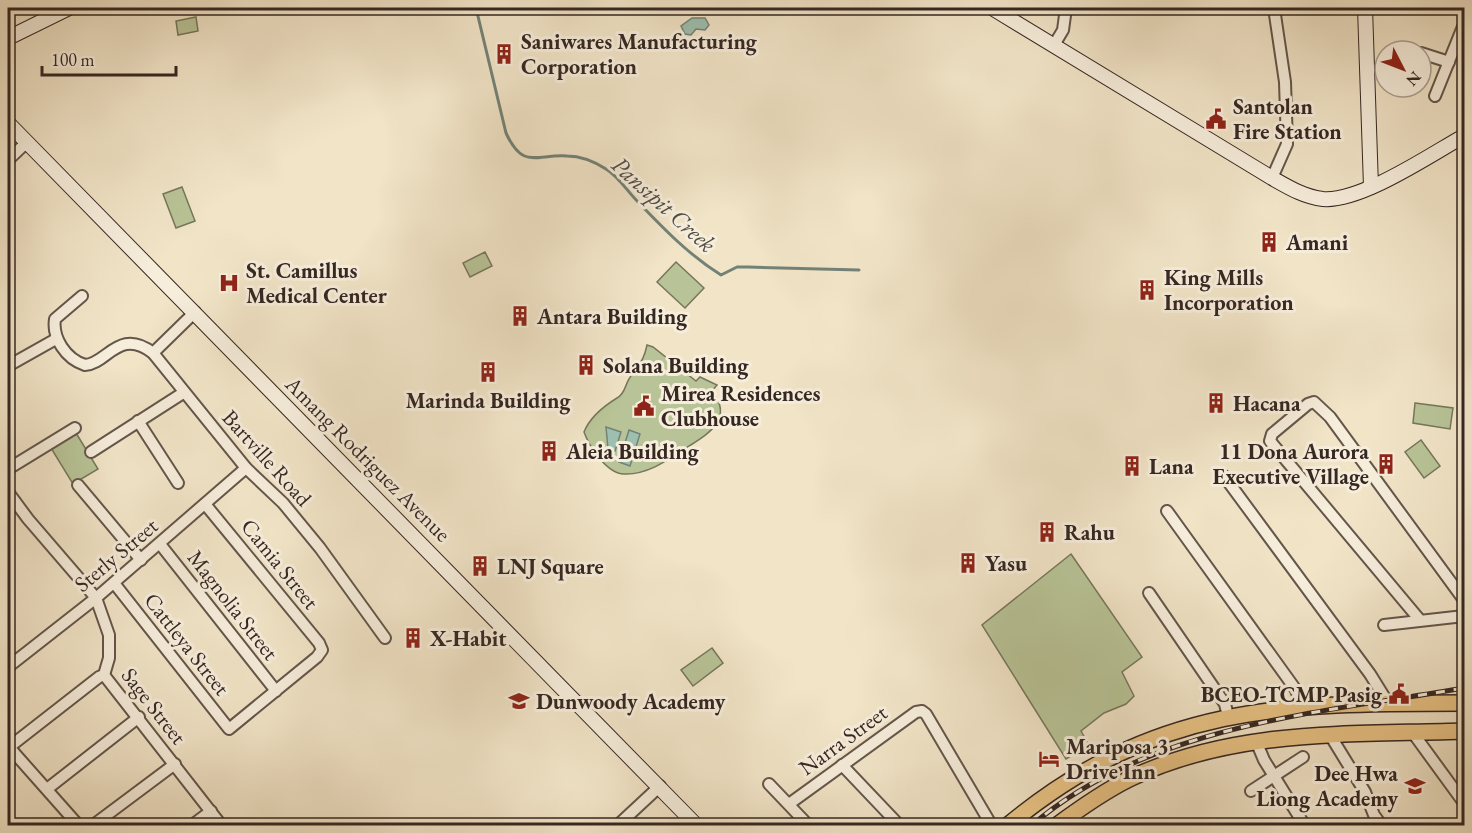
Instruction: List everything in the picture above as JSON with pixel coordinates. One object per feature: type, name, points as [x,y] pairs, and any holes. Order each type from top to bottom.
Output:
[{"type":"main road","points":[[8,38],[69,8]]},
{"type":"main road","points":[[992,8],[1272,178],[1306,196],[1340,199],[1371,187],[1464,136]]},
{"type":"main road","points":[[1365,8],[1371,187]]},
{"type":"main road","name":"Amang Rodriguez Avenue","points":[[8,123],[697,825]]},
{"type":"main road","points":[[1009,825],[1057,788],[1119,752],[1178,730],[1228,716],[1302,706],[1464,702]]},
{"type":"main road","points":[[1056,825],[1085,805],[1145,773],[1204,752],[1256,741],[1330,735],[1464,731]]},
{"type":"street","points":[[1054,45],[1063,30],[1066,8]]},
{"type":"street","points":[[1272,178],[1287,144],[1286,82],[1274,8]]},
{"type":"street","points":[[1435,96],[1464,24]]},
{"type":"street","points":[[1433,57],[1449,62]]},
{"type":"street","points":[[8,160],[27,142]]},
{"type":"street","points":[[82,296],[55,320],[53,330],[56,339],[71,357],[85,365],[122,345],[145,347],[153,353],[195,312]]},
{"type":"street","points":[[8,366],[56,339]]},
{"type":"street","name":"Bartville Road","points":[[153,353],[183,393],[246,468],[284,503],[320,548],[385,638]]},
{"type":"street","points":[[91,452],[183,393]]},
{"type":"street","points":[[1419,620],[1270,441],[1272,434],[1308,404],[1314,402],[1330,417],[1464,600]]},
{"type":"street","points":[[138,421],[178,483]]},
{"type":"street","points":[[8,469],[75,428]]},
{"type":"street","name":"Sterly Street","points":[[8,667],[114,583],[246,468]]},
{"type":"street","points":[[1224,476],[1370,674],[1388,703]]},
{"type":"street","points":[[78,485],[141,560]]},
{"type":"street","points":[[8,492],[28,519],[96,598]]},
{"type":"street","name":"Camia Street","points":[[205,504],[319,643],[321,650],[317,657],[276,691]]},
{"type":"street","points":[[1167,511],[1296,690],[1302,706]]},
{"type":"street","name":"Magnolia Street","points":[[160,544],[276,691]]},
{"type":"street","name":"Cattleya Street","points":[[114,583],[229,729],[276,691]]},
{"type":"street","points":[[1149,593],[1225,704],[1228,716]]},
{"type":"street","name":"Sage Street","points":[[96,598],[106,623],[110,647],[104,675],[222,825]]},
{"type":"street","points":[[1384,625],[1464,616]]},
{"type":"street","points":[[79,825],[8,748],[104,675]]},
{"type":"street","name":"Narra Street","points":[[789,804],[916,712],[922,711],[926,714],[992,825]]},
{"type":"street","points":[[47,789],[139,717]]},
{"type":"street","points":[[1413,733],[1464,803]]},
{"type":"street","points":[[1330,735],[1365,792],[1374,815],[1382,825]]},
{"type":"street","points":[[1256,741],[1305,825]]},
{"type":"street","points":[[1251,791],[1303,757]]},
{"type":"street","points":[[92,825],[175,764]]},
{"type":"street","points":[[842,765],[900,825]]},
{"type":"street","points":[[617,825],[626,817],[627,812],[658,784]]},
{"type":"street","points":[[769,784],[809,825]]},
{"type":"street","points":[[191,825],[211,811]]},
{"type":"shaded area","points":[[196,17],[198,31],[178,35],[176,21]]},
{"type":"shaded area","points":[[692,18],[705,18],[709,25],[705,30],[696,29],[691,35],[685,34],[681,26]]},
{"type":"shaded area","points":[[182,187],[195,221],[176,228],[163,194]]},
{"type":"shaded area","points":[[485,252],[492,266],[470,277],[463,263]]},
{"type":"shaded area","points":[[676,262],[704,288],[685,308],[657,282]]},
{"type":"shaded area","points":[[647,345],[653,347],[696,381],[700,377],[717,385],[712,391],[719,402],[721,411],[719,419],[708,433],[662,463],[632,474],[618,473],[600,458],[584,432],[598,412],[622,394],[632,374],[642,361]]},
{"type":"shaded area","points":[[1415,403],[1453,408],[1450,429],[1413,423]]},
{"type":"shaded area","points":[[606,427],[621,432],[615,451],[608,449]]},
{"type":"shaded area","points":[[629,430],[640,434],[630,466],[619,462]]},
{"type":"shaded area","points":[[76,433],[98,469],[73,484],[51,448]]},
{"type":"shaded area","points":[[1421,440],[1440,466],[1424,478],[1405,452]]},
{"type":"shaded area","points":[[1071,554],[1142,657],[1122,672],[1134,696],[1126,704],[1104,713],[1081,731],[1089,745],[1066,759],[982,625]]},
{"type":"shaded area","points":[[712,648],[723,663],[693,686],[681,670]]},
{"type":"waterway","name":"Pansipit Creek","points":[[476,8],[506,133],[518,152],[531,158],[577,157],[606,169],[677,241],[721,275],[737,267],[859,270]]},
{"type":"railway","points":[[1031,826],[1077,792],[1128,765],[1181,745],[1237,728],[1294,716],[1464,688]]},
{"type":"place","name":"Saniwares Manufacturing Corporation","points":[[504,54]]},
{"type":"place","name":"Santolan Fire Station","points":[[1216,119]]},
{"type":"place","name":"Amani","points":[[1269,242]]},
{"type":"place","name":"St. Camillus Medical Center","points":[[229,283]]},
{"type":"place","name":"King Mills Incorporation","points":[[1147,290]]},
{"type":"place","name":"Antara Building","points":[[520,316]]},
{"type":"place","name":"Solana Building","points":[[586,365]]},
{"type":"place","name":"Marinda Building","points":[[488,372]]},
{"type":"place","name":"Hacana","points":[[1216,403]]},
{"type":"place","name":"Mirea Residences Clubhouse","points":[[644,406]]},
{"type":"place","name":"Aleia Building","points":[[549,451]]},
{"type":"place","name":"11 Dona Aurora Executive Village","points":[[1386,464]]},
{"type":"place","name":"Lana","points":[[1132,466]]},
{"type":"place","name":"Rahu","points":[[1047,532]]},
{"type":"place","name":"Yasu","points":[[968,563]]},
{"type":"place","name":"LNJ Square","points":[[480,566]]},
{"type":"place","name":"X-Habit","points":[[413,638]]},
{"type":"place","name":"BCEO-TCMP Pasig","points":[[1399,694]]},
{"type":"place","name":"Dunwoody Academy","points":[[519,701]]},
{"type":"place","name":"Mariposa 3 Drive Inn","points":[[1049,759]]},
{"type":"place","name":"Dee Hwa Liong Academy","points":[[1415,786]]}]
